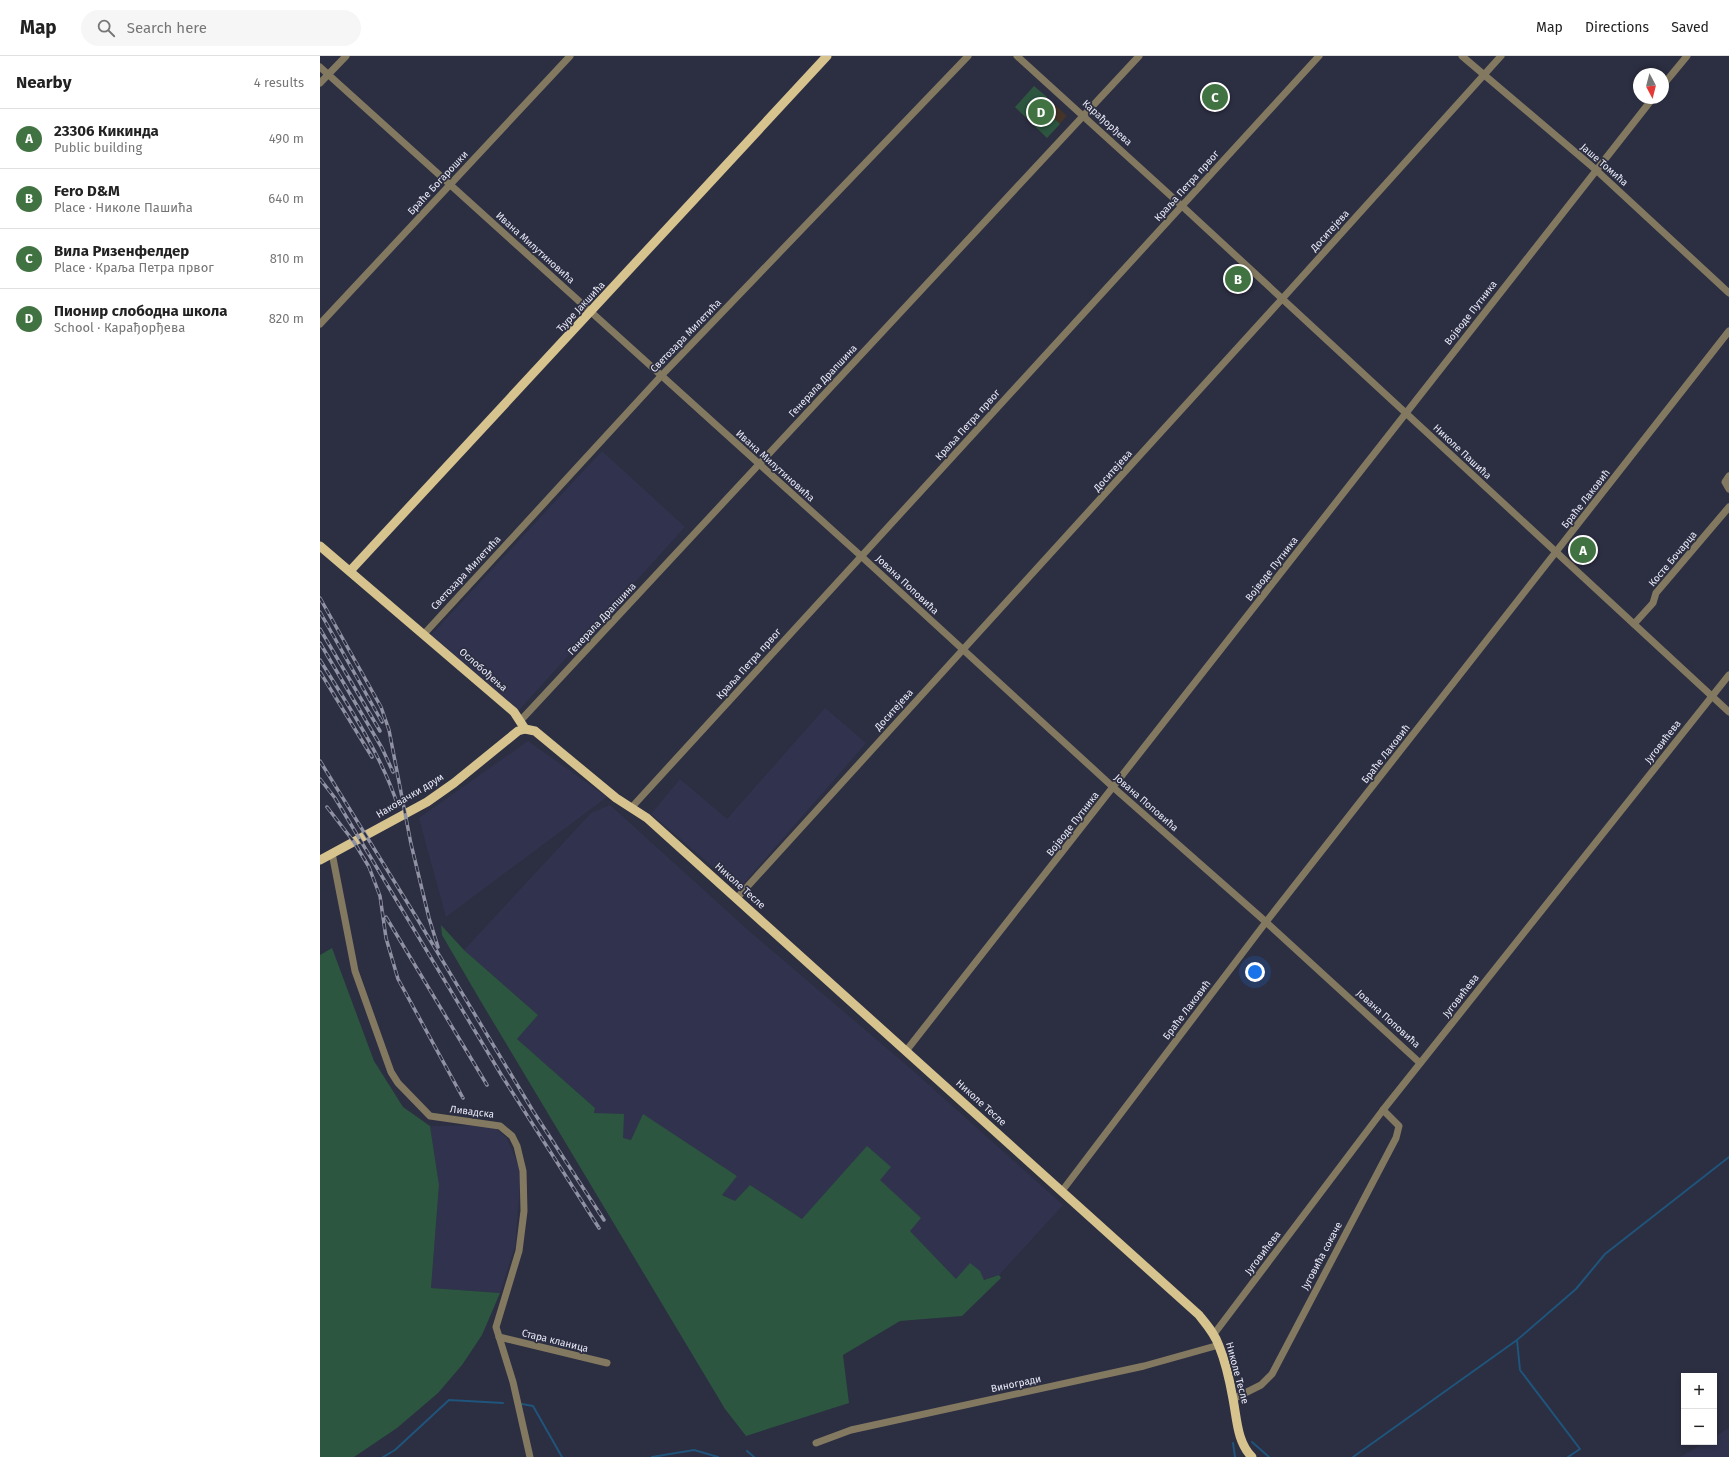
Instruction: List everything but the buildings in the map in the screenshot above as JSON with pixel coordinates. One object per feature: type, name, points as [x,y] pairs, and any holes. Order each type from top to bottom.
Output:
[{"type":"main road","name":"Ђуре Јакшића","points":[[350,571],[592,312],[827,56]]},
{"type":"main road","name":"Ослобођења","points":[[320,546],[424,634],[521,720],[525,729]]},
{"type":"main road","points":[[525,729],[535,731],[616,798],[632,807]]},
{"type":"main road","name":"Наковачки друм","points":[[320,860],[427,802],[454,783],[518,731],[525,729]]},
{"type":"main road","name":"Николе Тесле","points":[[632,807],[647,818],[737,898],[1199,1315],[1214,1334],[1219,1345],[1233,1399],[1240,1435],[1250,1456]]},
{"type":"street","points":[[320,83],[346,56]]},
{"type":"street","name":"Браће Богарошки","points":[[320,324],[570,56]]},
{"type":"street","name":"Светозара Милетића","points":[[424,634],[661,376],[968,56]]},
{"type":"street","name":"Карађорђева","points":[[1017,56],[1182,206]]},
{"type":"street","name":"Генерала Драпшина","points":[[521,720],[1139,56]]},
{"type":"street","name":"Краља Петра првог","points":[[632,807],[1319,56]]},
{"type":"street","name":"Јаше Томића","points":[[1462,56],[1483,76],[1596,169],[1729,293]]},
{"type":"street","name":"Доситејева","points":[[737,898],[1501,56]]},
{"type":"street","points":[[1669,78],[1687,56]]},
{"type":"street","name":"Ивана Милутиновића","points":[[320,67],[861,556]]},
{"type":"street","name":"Војводе Путника","points":[[906,1051],[1114,788],[1648,104]]},
{"type":"street","name":"Николе Пашића","points":[[1182,206],[1405,414],[1729,712]]},
{"type":"street","name":"Браће Лаковић","points":[[1062,1190],[1266,922],[1557,553],[1729,331]]},
{"type":"street","points":[[1729,476],[1725,480],[1729,489]]},
{"type":"street","name":"Косте Бочарца","points":[[1634,624],[1653,603],[1656,593],[1729,507]]},
{"type":"street","name":"Јована Поповића","points":[[861,556],[1114,788],[1266,922],[1420,1063]]},
{"type":"street","name":"Југовићева","points":[[1214,1334],[1383,1110],[1729,675]]},
{"type":"street","name":"Ливадска","points":[[332,854],[355,971],[391,1072],[398,1083],[430,1116],[500,1126],[509,1133],[517,1146],[523,1171],[524,1211],[519,1251],[496,1327],[513,1382],[530,1457]]},
{"type":"street","name":"Југовића сокаче","points":[[1233,1399],[1261,1385],[1272,1374],[1396,1138],[1399,1126],[1383,1110]]},
{"type":"street","name":"Стара кланица","points":[[499,1337],[607,1363]]},
{"type":"street","name":"Виногради","points":[[816,1443],[851,1430],[1144,1366],[1219,1345]]},
{"type":"shaded area","points":[[1034,86],[1067,116],[1047,138],[1015,107]]},
{"type":"shaded area","points":[[602,451],[685,527],[519,710],[431,635]]},
{"type":"shaded area","points":[[825,708],[866,743],[739,889],[651,814],[680,779],[727,819]]},
{"type":"shaded area","points":[[528,741],[607,797],[446,917],[419,818]]},
{"type":"shaded area","points":[[610,805],[748,930],[911,1069],[1063,1205],[999,1275],[983,1280],[956,1279],[910,1231],[920,1218],[879,1180],[802,1219],[750,1185],[735,1201],[721,1194],[737,1176],[643,1115],[631,1140],[622,1138],[594,1114],[595,1108],[517,1039],[538,1015],[464,950],[591,813]]},
{"type":"shaded area","points":[[491,1125],[507,1138],[521,1173],[515,1246],[500,1293],[431,1288],[439,1185],[430,1126]]},
{"type":"shaded area","points":[[1729,1428],[1729,1457],[1680,1457],[1701,1445],[1717,1445],[1717,1435]]},
{"type":"green space","points":[[1034,86],[1047,97],[1040,105],[1060,124],[1047,138],[1015,107]]},
{"type":"green space","points":[[441,925],[464,950],[538,1015],[517,1039],[595,1108],[594,1113],[624,1114],[623,1138],[631,1140],[643,1114],[737,1176],[722,1195],[735,1201],[750,1185],[802,1219],[867,1146],[891,1167],[880,1180],[921,1218],[910,1231],[956,1279],[970,1263],[980,1271],[984,1280],[999,1275],[1001,1278],[962,1316],[900,1321],[843,1355],[849,1403],[746,1436],[725,1409],[480,1000],[442,935]]},
{"type":"green space","points":[[332,948],[374,1061],[403,1107],[430,1126],[439,1185],[431,1288],[500,1293],[482,1335],[462,1365],[438,1393],[397,1428],[354,1457],[320,1457],[320,955]]},
{"type":"waterway","points":[[1353,1457],[1517,1340],[1576,1289],[1605,1254],[1729,1157]]},
{"type":"waterway","points":[[1517,1340],[1520,1370],[1580,1449],[1568,1457]]},
{"type":"waterway","points":[[383,1457],[395,1450],[449,1400],[503,1403]]},
{"type":"waterway","points":[[522,1404],[533,1406],[562,1457]]},
{"type":"waterway","points":[[1252,1442],[1269,1457]]},
{"type":"waterway","points":[[1233,1443],[1235,1457]]},
{"type":"waterway","points":[[652,1457],[694,1450],[718,1457]]},
{"type":"waterway","points":[[747,1451],[754,1457]]},
{"type":"railway","points":[[320,598],[381,707],[389,730],[411,844],[429,918],[438,947]]},
{"type":"railway","points":[[320,612],[382,722]]},
{"type":"railway","points":[[320,629],[380,731]]},
{"type":"railway","points":[[320,643],[382,748],[393,772]]},
{"type":"railway","points":[[320,660],[364,731],[383,768],[398,806]]},
{"type":"railway","points":[[320,672],[372,757]]},
{"type":"railway","points":[[320,761],[533,1111],[604,1220]]},
{"type":"railway","points":[[320,779],[335,798],[502,1076],[599,1228]]},
{"type":"railway","points":[[327,807],[354,842],[369,867],[380,896],[386,938],[398,979],[463,1098]]},
{"type":"railway","points":[[386,917],[487,1085]]},
{"type":"place","name":"Вила Ризенфелдер","points":[[1215,97]]},
{"type":"place","name":"Пионир слободна школа","points":[[1041,112]]},
{"type":"place","name":"Fero D&M","points":[[1238,279]]},
{"type":"place","name":"23306 Кикинда","points":[[1583,550]]}]
